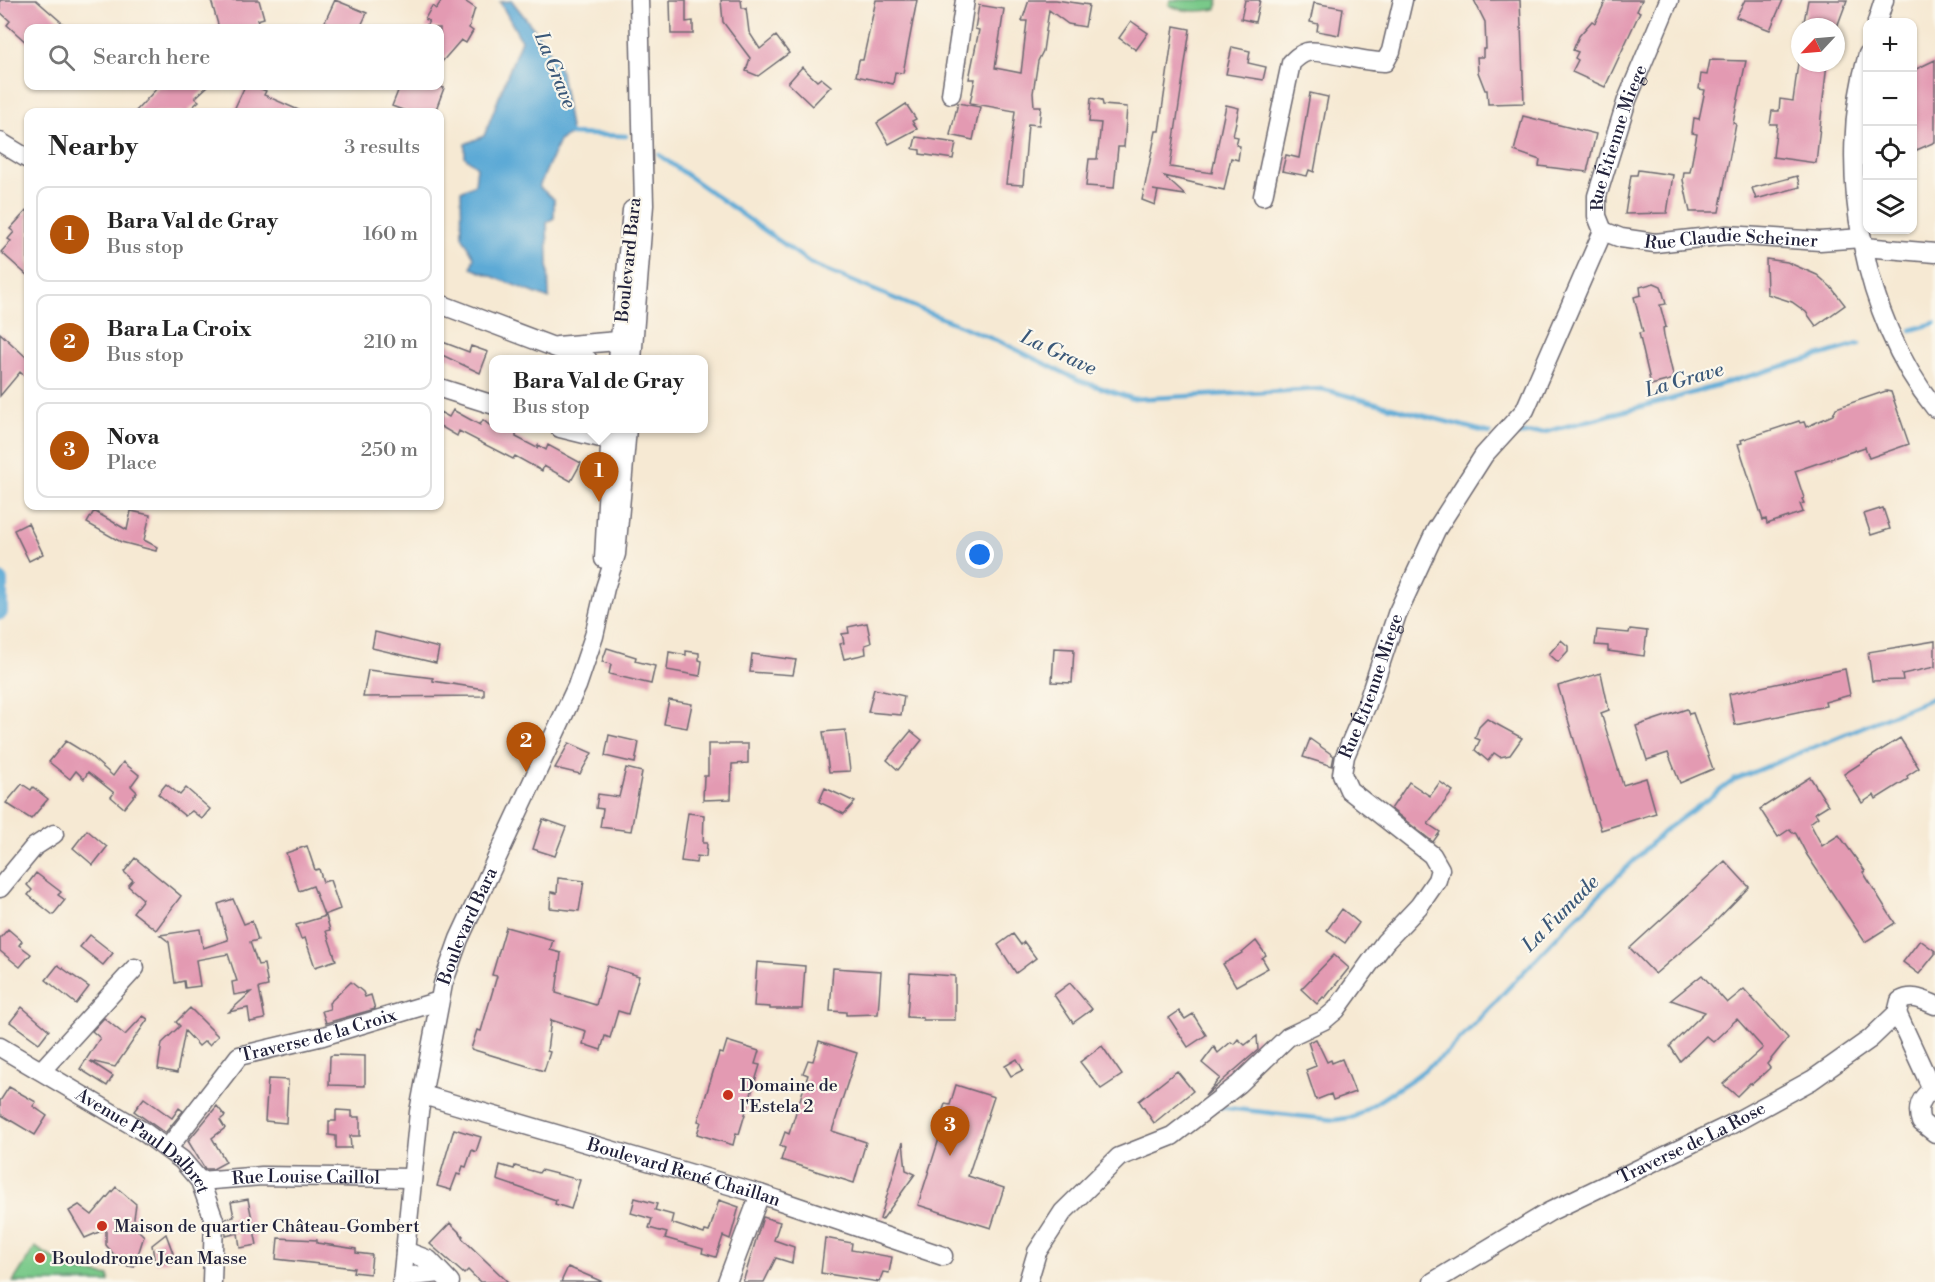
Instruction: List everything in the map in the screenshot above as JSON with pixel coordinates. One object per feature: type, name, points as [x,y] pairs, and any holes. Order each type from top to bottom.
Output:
[{"type":"street","name":"Boulevard Bara","points":[[620,355],[626,340],[644,205],[639,0]]},
{"type":"street","points":[[951,94],[965,0]]},
{"type":"street","points":[[1263,195],[1291,63],[1299,55],[1310,51],[1367,63],[1385,62],[1391,51],[1403,0]]},
{"type":"street","name":"Rue Étienne Miege","points":[[1028,1282],[1037,1252],[1063,1212],[1119,1157],[1172,1136],[1214,1092],[1239,1084],[1288,1037],[1324,1020],[1336,1010],[1347,998],[1385,942],[1419,906],[1437,880],[1440,869],[1432,855],[1349,790],[1342,774],[1345,756],[1367,704],[1397,614],[1436,530],[1485,455],[1525,410],[1603,231],[1597,216],[1597,196],[1627,100],[1669,0]]},
{"type":"street","points":[[1878,18],[1884,0]]},
{"type":"street","points":[[1863,71],[1856,117],[1855,161],[1863,243],[1885,316],[1905,362],[1935,408]]},
{"type":"street","points":[[0,142],[24,157]]},
{"type":"street","name":"Rue Claudie Scheiner","points":[[1603,231],[1621,238],[1655,243],[1727,235],[1863,243],[1935,253]]},
{"type":"street","points":[[444,306],[574,355]]},
{"type":"street","name":"Boulevard Bara","points":[[626,340],[630,355]]},
{"type":"street","points":[[552,347],[626,340]]},
{"type":"street","points":[[444,389],[489,403]]},
{"type":"street","points":[[599,433],[618,435]]},
{"type":"street","name":"Boulevard Bara","points":[[402,1280],[423,1095],[439,1001],[459,939],[578,686],[594,636],[605,588],[616,554],[618,435]]},
{"type":"street","points":[[0,888],[34,847],[54,834]]},
{"type":"street","points":[[42,1070],[135,968]]},
{"type":"street","name":"Traverse de La Rose","points":[[1433,1282],[1549,1212],[1730,1125],[1812,1080],[1870,1039],[1897,1013],[1900,1001],[1906,998],[1918,998],[1935,1005]]},
{"type":"street","name":"Traverse de la Croix","points":[[168,1148],[239,1056],[323,1036],[439,1001]]},
{"type":"street","points":[[1897,1013],[1933,1089],[1921,1100],[1919,1116],[1927,1129],[1935,1134]]},
{"type":"street","name":"Avenue Paul Dalbret","points":[[0,1047],[42,1070],[168,1148],[200,1181],[214,1220],[212,1282]]},
{"type":"street","name":"Boulevard René Chaillan","points":[[423,1095],[760,1194],[943,1256]]},
{"type":"street","name":"Rue Louise Caillol","points":[[200,1181],[262,1176],[412,1178]]},
{"type":"street","points":[[727,1282],[760,1194]]},
{"type":"street","points":[[405,1251],[429,1260],[446,1278]]},
{"type":"street","points":[[402,1280],[446,1278]]},
{"type":"green space","points":[[1170,0],[1219,0],[1216,9],[1186,11],[1169,5]]},
{"type":"green space","name":"Boulodrome Jean Masse","points":[[35,1247],[70,1269],[109,1276],[109,1282],[13,1282]]},
{"type":"water","points":[[512,1],[545,43],[561,72],[571,134],[559,141],[539,187],[554,199],[554,218],[547,222],[549,299],[471,268],[474,257],[462,236],[461,191],[475,184],[477,167],[465,157],[465,144],[484,136],[521,40],[500,2]]},
{"type":"building","points":[[0,0],[36,0],[63,24],[24,24],[24,40],[7,25],[10,21],[0,12]]},
{"type":"building","points":[[211,0],[259,0],[264,18],[257,20],[258,24],[218,24]]},
{"type":"building","points":[[335,0],[367,13],[362,24],[324,24]]},
{"type":"building","points":[[442,0],[463,0],[475,8],[469,28],[473,31],[466,43],[461,40],[444,59],[444,24],[427,24],[429,21],[425,19],[432,6],[436,9]]},
{"type":"building","points":[[670,0],[686,0],[686,22],[693,21],[693,34],[671,34]]},
{"type":"building","points":[[721,0],[741,0],[742,8],[746,8],[749,32],[760,49],[776,36],[789,53],[758,76],[746,71],[750,58],[723,22]]},
{"type":"building","points":[[876,0],[917,0],[903,73],[895,72],[893,84],[856,76],[859,60],[863,60]]},
{"type":"building","points":[[1029,0],[1056,0],[1089,5],[1085,27],[1068,24],[1049,10],[1043,51],[1038,61],[1033,93],[1034,106],[1041,106],[1039,125],[1028,124],[1023,185],[1006,184],[1015,111],[970,103],[975,79],[969,79],[979,30],[975,29],[979,5],[1004,9],[995,68],[1021,73],[1027,21],[1022,21]]},
{"type":"building","points":[[1245,0],[1260,0],[1255,22],[1241,19]]},
{"type":"building","points":[[1474,0],[1520,0],[1524,103],[1488,104],[1487,90],[1478,72],[1477,57],[1483,57],[1483,49],[1486,49],[1485,22]]},
{"type":"building","points":[[1606,0],[1642,0],[1637,11],[1640,12],[1605,87],[1572,72],[1578,60],[1575,58],[1578,52],[1573,50],[1579,36],[1592,21],[1595,23]]},
{"type":"building","points":[[1745,0],[1783,0],[1770,30],[1736,17]]},
{"type":"building","points":[[1808,0],[1847,0],[1840,18],[1805,18]]},
{"type":"building","points":[[1314,3],[1343,8],[1339,35],[1317,31],[1318,24],[1310,22]]},
{"type":"building","points":[[1131,21],[1148,33],[1136,50],[1119,38]]},
{"type":"building","points":[[1174,26],[1190,29],[1170,167],[1212,173],[1226,105],[1239,108],[1233,136],[1238,137],[1236,145],[1240,146],[1238,160],[1231,158],[1224,190],[1164,176],[1185,195],[1153,190],[1158,191],[1155,205],[1142,200],[1156,131],[1159,131]]},
{"type":"building","points":[[1232,47],[1250,51],[1248,63],[1266,67],[1263,80],[1226,74]]},
{"type":"building","points":[[1710,60],[1746,61],[1733,123],[1736,124],[1719,212],[1690,212],[1683,180],[1684,172],[1690,172],[1697,134],[1692,133],[1694,118],[1699,119],[1705,90],[1699,89],[1701,74],[1707,75]]},
{"type":"building","points":[[1935,60],[1935,142],[1917,150],[1917,72],[1917,69]]},
{"type":"building","points":[[802,67],[817,81],[821,78],[831,86],[812,106],[788,83]]},
{"type":"building","points":[[1797,72],[1826,72],[1816,163],[1773,157],[1777,124],[1770,124],[1772,111],[1779,111],[1780,99],[1793,101]]},
{"type":"building","points":[[155,90],[204,90],[195,98],[199,101],[191,108],[139,108]]},
{"type":"building","points":[[243,90],[264,90],[266,91],[264,95],[294,108],[235,108]]},
{"type":"building","points":[[398,90],[443,90],[436,108],[392,106]]},
{"type":"building","points":[[1310,93],[1328,97],[1314,172],[1309,170],[1307,176],[1282,171],[1286,155],[1299,158]]},
{"type":"building","points":[[1091,98],[1102,100],[1103,105],[1127,107],[1124,147],[1118,147],[1114,188],[1086,186],[1089,159],[1097,159],[1101,123],[1089,122]]},
{"type":"building","points":[[958,103],[980,107],[973,140],[950,135]]},
{"type":"building","points":[[906,104],[916,119],[912,121],[917,129],[889,144],[877,123]]},
{"type":"building","points":[[1523,116],[1596,134],[1587,172],[1539,166],[1540,160],[1514,151]]},
{"type":"building","points":[[916,137],[956,143],[953,159],[920,154],[920,150],[913,149]]},
{"type":"building","points":[[1638,170],[1673,175],[1667,213],[1625,214],[1631,175],[1637,175]]},
{"type":"building","points":[[1797,176],[1800,187],[1756,199],[1752,188]]},
{"type":"building","points":[[24,213],[24,272],[1,252],[11,241],[8,239],[14,232],[10,229]]},
{"type":"building","points":[[1766,259],[1787,262],[1817,275],[1831,287],[1845,305],[1816,326],[1806,312],[1792,302],[1767,294]]},
{"type":"building","points":[[1654,283],[1661,286],[1666,304],[1660,305],[1666,327],[1663,328],[1664,336],[1674,379],[1651,385],[1639,333],[1643,332],[1634,297],[1641,295],[1640,287]]},
{"type":"building","points":[[0,333],[24,355],[24,376],[20,372],[0,396]]},
{"type":"building","points":[[444,343],[469,352],[471,346],[488,352],[480,373],[444,356]]},
{"type":"building","points":[[1886,391],[1891,392],[1909,444],[1869,458],[1865,447],[1795,471],[1804,498],[1802,499],[1804,503],[1800,504],[1803,512],[1767,524],[1766,519],[1763,520],[1738,444],[1742,443],[1741,440],[1799,421],[1804,422],[1806,427],[1833,415],[1836,408]]},
{"type":"building","points":[[453,410],[480,425],[483,420],[489,425],[489,433],[516,433],[516,437],[537,448],[538,445],[546,450],[548,445],[581,463],[571,481],[544,466],[542,471],[459,431],[457,436],[444,428],[444,414],[449,417]]},
{"type":"building","points":[[1883,508],[1890,529],[1871,535],[1864,514]]},
{"type":"building","points":[[94,511],[127,530],[131,511],[150,515],[144,540],[157,547],[156,551],[121,542],[87,523]]},
{"type":"building","points":[[28,523],[43,554],[29,561],[14,530]]},
{"type":"building","points":[[867,623],[871,643],[865,645],[866,654],[844,659],[840,644],[844,643],[842,634],[849,633],[848,627]]},
{"type":"building","points":[[1630,629],[1647,631],[1644,656],[1608,651],[1608,646],[1595,645],[1597,630],[1629,633]]},
{"type":"building","points":[[375,632],[439,648],[436,663],[372,648]]},
{"type":"building","points":[[1561,640],[1568,646],[1568,651],[1558,662],[1549,654]]},
{"type":"building","points":[[1935,641],[1935,667],[1902,674],[1903,680],[1872,681],[1868,652]]},
{"type":"building","points":[[607,648],[636,657],[635,661],[655,666],[651,684],[609,674],[611,664],[602,662]]},
{"type":"building","points":[[1054,648],[1074,649],[1072,683],[1052,682]]},
{"type":"building","points":[[686,651],[699,653],[699,660],[702,661],[700,676],[667,670],[669,652],[686,655]]},
{"type":"building","points":[[752,654],[796,660],[793,675],[750,672]]},
{"type":"building","points":[[1845,669],[1850,695],[1825,702],[1826,706],[1735,725],[1729,694]]},
{"type":"building","points":[[368,670],[433,678],[433,681],[484,689],[484,696],[363,697]]},
{"type":"building","points":[[1601,673],[1609,710],[1601,713],[1623,785],[1646,778],[1656,813],[1601,830],[1558,686]]},
{"type":"building","points":[[874,689],[904,696],[901,715],[868,712]]},
{"type":"building","points":[[669,700],[692,704],[687,728],[664,724]]},
{"type":"building","points":[[1687,709],[1689,714],[1693,713],[1713,769],[1680,783],[1668,753],[1647,760],[1636,726]]},
{"type":"building","points":[[1487,719],[1522,738],[1510,755],[1500,757],[1494,753],[1488,761],[1475,750],[1480,740],[1475,738],[1479,727]]},
{"type":"building","points":[[845,730],[850,771],[829,772],[823,732]]},
{"type":"building","points":[[911,731],[922,740],[898,770],[887,760]]},
{"type":"building","points":[[609,735],[639,742],[635,763],[605,756]]},
{"type":"building","points":[[1900,738],[1919,768],[1907,776],[1908,779],[1876,799],[1874,795],[1862,803],[1844,774]]},
{"type":"building","points":[[1310,739],[1334,756],[1332,766],[1303,757]]},
{"type":"building","points":[[66,741],[89,755],[113,776],[123,762],[139,775],[131,786],[137,792],[124,808],[111,797],[114,793],[88,772],[84,779],[76,771],[70,779],[49,762]]},
{"type":"building","points":[[569,743],[592,753],[580,774],[555,768]]},
{"type":"building","points":[[708,744],[748,744],[748,763],[732,764],[731,799],[703,800],[704,776],[708,776]]},
{"type":"building","points":[[626,768],[642,772],[631,831],[600,827],[603,809],[596,808],[598,794],[619,797]]},
{"type":"building","points":[[1810,777],[1828,805],[1815,813],[1818,817],[1810,823],[1822,846],[1839,835],[1865,871],[1863,872],[1895,923],[1865,942],[1807,855],[1795,832],[1793,833],[1790,829],[1778,837],[1760,809]]},
{"type":"building","points":[[1409,782],[1430,796],[1440,782],[1453,791],[1428,824],[1440,832],[1433,842],[1391,809]]},
{"type":"building","points":[[22,784],[31,790],[33,787],[48,799],[31,819],[6,803]]},
{"type":"building","points":[[166,784],[180,795],[186,788],[210,809],[202,819],[192,811],[185,816],[158,794]]},
{"type":"building","points":[[825,788],[855,802],[844,814],[819,802]]},
{"type":"building","points":[[688,813],[704,815],[703,843],[707,843],[706,857],[697,856],[696,863],[681,861]]},
{"type":"building","points":[[543,819],[566,827],[555,856],[533,849]]},
{"type":"building","points":[[87,830],[107,847],[93,865],[73,848]]},
{"type":"building","points":[[307,846],[315,870],[319,869],[323,882],[330,880],[340,909],[324,915],[313,886],[299,891],[286,853]]},
{"type":"building","points":[[135,858],[181,896],[156,930],[133,912],[143,899],[128,886],[133,880],[124,872]]},
{"type":"building","points":[[1725,861],[1749,887],[1712,925],[1655,974],[1630,948]]},
{"type":"building","points":[[36,873],[61,892],[58,895],[65,900],[53,915],[28,895],[32,890],[27,885]]},
{"type":"building","points":[[558,878],[584,881],[579,911],[550,908],[551,892],[557,893]]},
{"type":"building","points":[[233,899],[244,924],[252,921],[258,940],[250,942],[258,965],[264,964],[268,986],[259,988],[265,1019],[250,1022],[248,1008],[229,1012],[251,992],[234,995],[232,982],[237,981],[228,954],[196,960],[200,986],[185,988],[184,981],[175,983],[169,942],[160,935],[200,929],[203,948],[228,940],[218,904]]},
{"type":"building","points":[[1342,909],[1359,923],[1345,943],[1327,930]]},
{"type":"building","points":[[326,916],[330,930],[326,931],[336,960],[315,967],[305,938],[301,939],[296,925]]},
{"type":"building","points":[[506,927],[553,940],[550,950],[561,953],[556,993],[596,1005],[607,966],[639,976],[628,1014],[618,1011],[610,1038],[605,1036],[601,1050],[583,1044],[586,1031],[551,1020],[547,1051],[550,1052],[544,1071],[471,1049],[477,1030],[481,1031],[497,976],[492,975]]},
{"type":"building","points":[[8,929],[22,941],[19,945],[31,954],[20,967],[0,951],[0,938]]},
{"type":"building","points":[[1013,934],[1021,945],[1024,942],[1036,958],[1016,973],[998,945]]},
{"type":"building","points":[[90,935],[113,953],[103,965],[80,947]]},
{"type":"building","points":[[1920,940],[1935,951],[1935,954],[1919,974],[1903,962]]},
{"type":"building","points":[[1256,941],[1266,955],[1262,958],[1268,968],[1236,986],[1223,964],[1242,953]]},
{"type":"building","points":[[1334,955],[1349,968],[1325,998],[1323,997],[1317,1004],[1301,989]]},
{"type":"building","points":[[757,962],[805,966],[802,1009],[770,1009],[770,1007],[754,1006]]},
{"type":"building","points":[[58,965],[89,987],[76,1004],[46,980]]},
{"type":"building","points":[[833,968],[881,971],[878,1014],[846,1015],[846,1012],[830,1011]]},
{"type":"building","points":[[910,973],[955,976],[955,1020],[923,1020],[923,1018],[907,1017]]},
{"type":"building","points":[[1702,975],[1727,1003],[1744,989],[1788,1038],[1767,1064],[1770,1068],[1737,1096],[1723,1084],[1763,1048],[1737,1019],[1713,1042],[1706,1036],[1680,1061],[1670,1046],[1705,1012],[1671,1000]]},
{"type":"building","points":[[351,982],[363,992],[365,997],[371,995],[375,1009],[326,1023],[322,1011],[330,1009],[329,1003]]},
{"type":"building","points":[[1070,983],[1092,1009],[1073,1023],[1054,995]]},
{"type":"building","points":[[22,1007],[49,1030],[39,1043],[10,1022]]},
{"type":"building","points":[[190,1008],[218,1036],[209,1045],[205,1041],[199,1046],[185,1031],[177,1073],[158,1069],[162,1043],[180,1026],[176,1022]]},
{"type":"building","points":[[1179,1011],[1185,1019],[1193,1014],[1206,1035],[1188,1047],[1169,1018]]},
{"type":"building","points":[[143,1016],[148,1019],[115,1067],[90,1061],[113,1076],[107,1086],[80,1069],[100,1038],[92,1031],[104,1018],[125,1035]]},
{"type":"building","points":[[1257,1036],[1258,1050],[1205,1096],[1220,1078],[1202,1063],[1214,1047],[1218,1053],[1231,1042],[1234,1044],[1238,1039],[1245,1045]]},
{"type":"building","points":[[1316,1039],[1327,1062],[1331,1060],[1332,1063],[1342,1059],[1355,1092],[1333,1100],[1331,1094],[1316,1100],[1306,1070],[1316,1066],[1308,1042]]},
{"type":"building","name":"Domaine de l'Estela 2","points":[[727,1041],[759,1051],[755,1064],[760,1065],[739,1134],[736,1133],[733,1145],[697,1134],[701,1122],[698,1121],[719,1053],[723,1054]]},
{"type":"building","points":[[819,1041],[857,1053],[832,1131],[866,1142],[854,1183],[781,1160],[785,1148],[780,1146],[785,1132],[789,1134],[808,1075],[803,1073],[808,1060],[813,1061]]},
{"type":"building","points":[[1102,1046],[1122,1075],[1101,1089],[1080,1062]]},
{"type":"building","points":[[330,1056],[365,1056],[365,1086],[329,1085]]},
{"type":"building","points":[[1017,1059],[1023,1070],[1011,1076],[1005,1066]]},
{"type":"building","points":[[1177,1071],[1193,1091],[1154,1123],[1139,1101]]},
{"type":"building","points":[[268,1079],[288,1080],[286,1123],[265,1121]]},
{"type":"building","points":[[956,1085],[994,1097],[968,1176],[1004,1188],[991,1228],[918,1205],[945,1120],[940,1118],[945,1104],[950,1105]]},
{"type":"building","points":[[9,1087],[36,1102],[33,1106],[47,1116],[35,1135],[0,1114],[0,1101]]},
{"type":"building","points":[[144,1098],[172,1118],[179,1108],[183,1111],[165,1133],[134,1111]]},
{"type":"building","points":[[217,1106],[225,1116],[220,1120],[225,1128],[212,1138],[226,1162],[213,1169],[205,1169],[188,1141]]},
{"type":"building","points":[[336,1110],[352,1111],[352,1117],[360,1117],[360,1136],[350,1136],[351,1148],[336,1148],[336,1136],[329,1135],[329,1121],[336,1121]]},
{"type":"building","points":[[454,1129],[481,1137],[476,1152],[472,1150],[466,1167],[463,1166],[460,1175],[457,1174],[451,1190],[437,1186]]},
{"type":"building","points":[[903,1142],[906,1170],[915,1174],[882,1220],[880,1219]]},
{"type":"building","points":[[500,1165],[514,1169],[515,1166],[539,1173],[541,1170],[580,1180],[571,1209],[555,1204],[556,1200],[497,1180]]},
{"type":"building","name":"Maison de quartier Château-Gombert","points":[[116,1187],[136,1204],[133,1225],[144,1236],[134,1267],[115,1264],[116,1257],[106,1245],[106,1229],[85,1238],[69,1211],[79,1205],[92,1215]]},
{"type":"building","points":[[635,1198],[657,1204],[655,1210],[673,1215],[671,1223],[704,1234],[705,1231],[709,1232],[719,1200],[739,1207],[730,1239],[723,1236],[716,1257],[702,1253],[703,1249],[665,1238],[667,1233],[649,1228],[652,1219],[631,1213]]},
{"type":"building","points":[[248,1199],[257,1245],[240,1248],[238,1233],[226,1236],[225,1219],[234,1217],[231,1202]]},
{"type":"building","points":[[763,1217],[780,1222],[774,1240],[794,1247],[792,1263],[776,1258],[764,1282],[743,1282]]},
{"type":"building","points":[[450,1223],[463,1236],[462,1238],[508,1282],[480,1282],[468,1270],[464,1274],[430,1244]]},
{"type":"building","points":[[166,1234],[173,1253],[168,1254],[169,1261],[155,1263],[152,1245]]},
{"type":"building","points":[[278,1238],[317,1240],[317,1243],[356,1249],[356,1253],[372,1255],[370,1274],[353,1272],[354,1268],[276,1259]]},
{"type":"building","points":[[825,1238],[852,1243],[851,1250],[892,1257],[889,1273],[883,1272],[879,1282],[821,1273]]},
{"type":"building","points":[[568,1267],[603,1282],[561,1282]]},
{"type":"waterway","name":"La Grave","points":[[568,131],[571,134],[626,136]]},
{"type":"waterway","name":"La Grave","points":[[659,155],[813,265],[1005,344],[1078,380],[1134,399],[1322,389],[1490,433]]},
{"type":"waterway","name":"La Grave","points":[[1911,330],[1935,323]]},
{"type":"waterway","name":"La Grave","points":[[1515,435],[1545,432],[1678,397],[1859,344]]},
{"type":"waterway","points":[[0,581],[0,612]]},
{"type":"waterway","name":"La Fumade","points":[[1217,1107],[1335,1120],[1354,1117],[1411,1080],[1448,1052],[1565,928],[1663,832],[1734,780],[1935,697]]},
{"type":"place","name":"Bara Val de Gray","points":[[599,502]]},
{"type":"place","name":"Bara La Croix","points":[[526,772]]},
{"type":"place","name":"Domaine de l'Estela 2","points":[[728,1095]]},
{"type":"place","name":"Nova","points":[[950,1156]]},
{"type":"place","name":"Maison de quartier Château-Gombert","points":[[102,1226]]},
{"type":"place","name":"Boulodrome Jean Masse","points":[[40,1258]]}]
